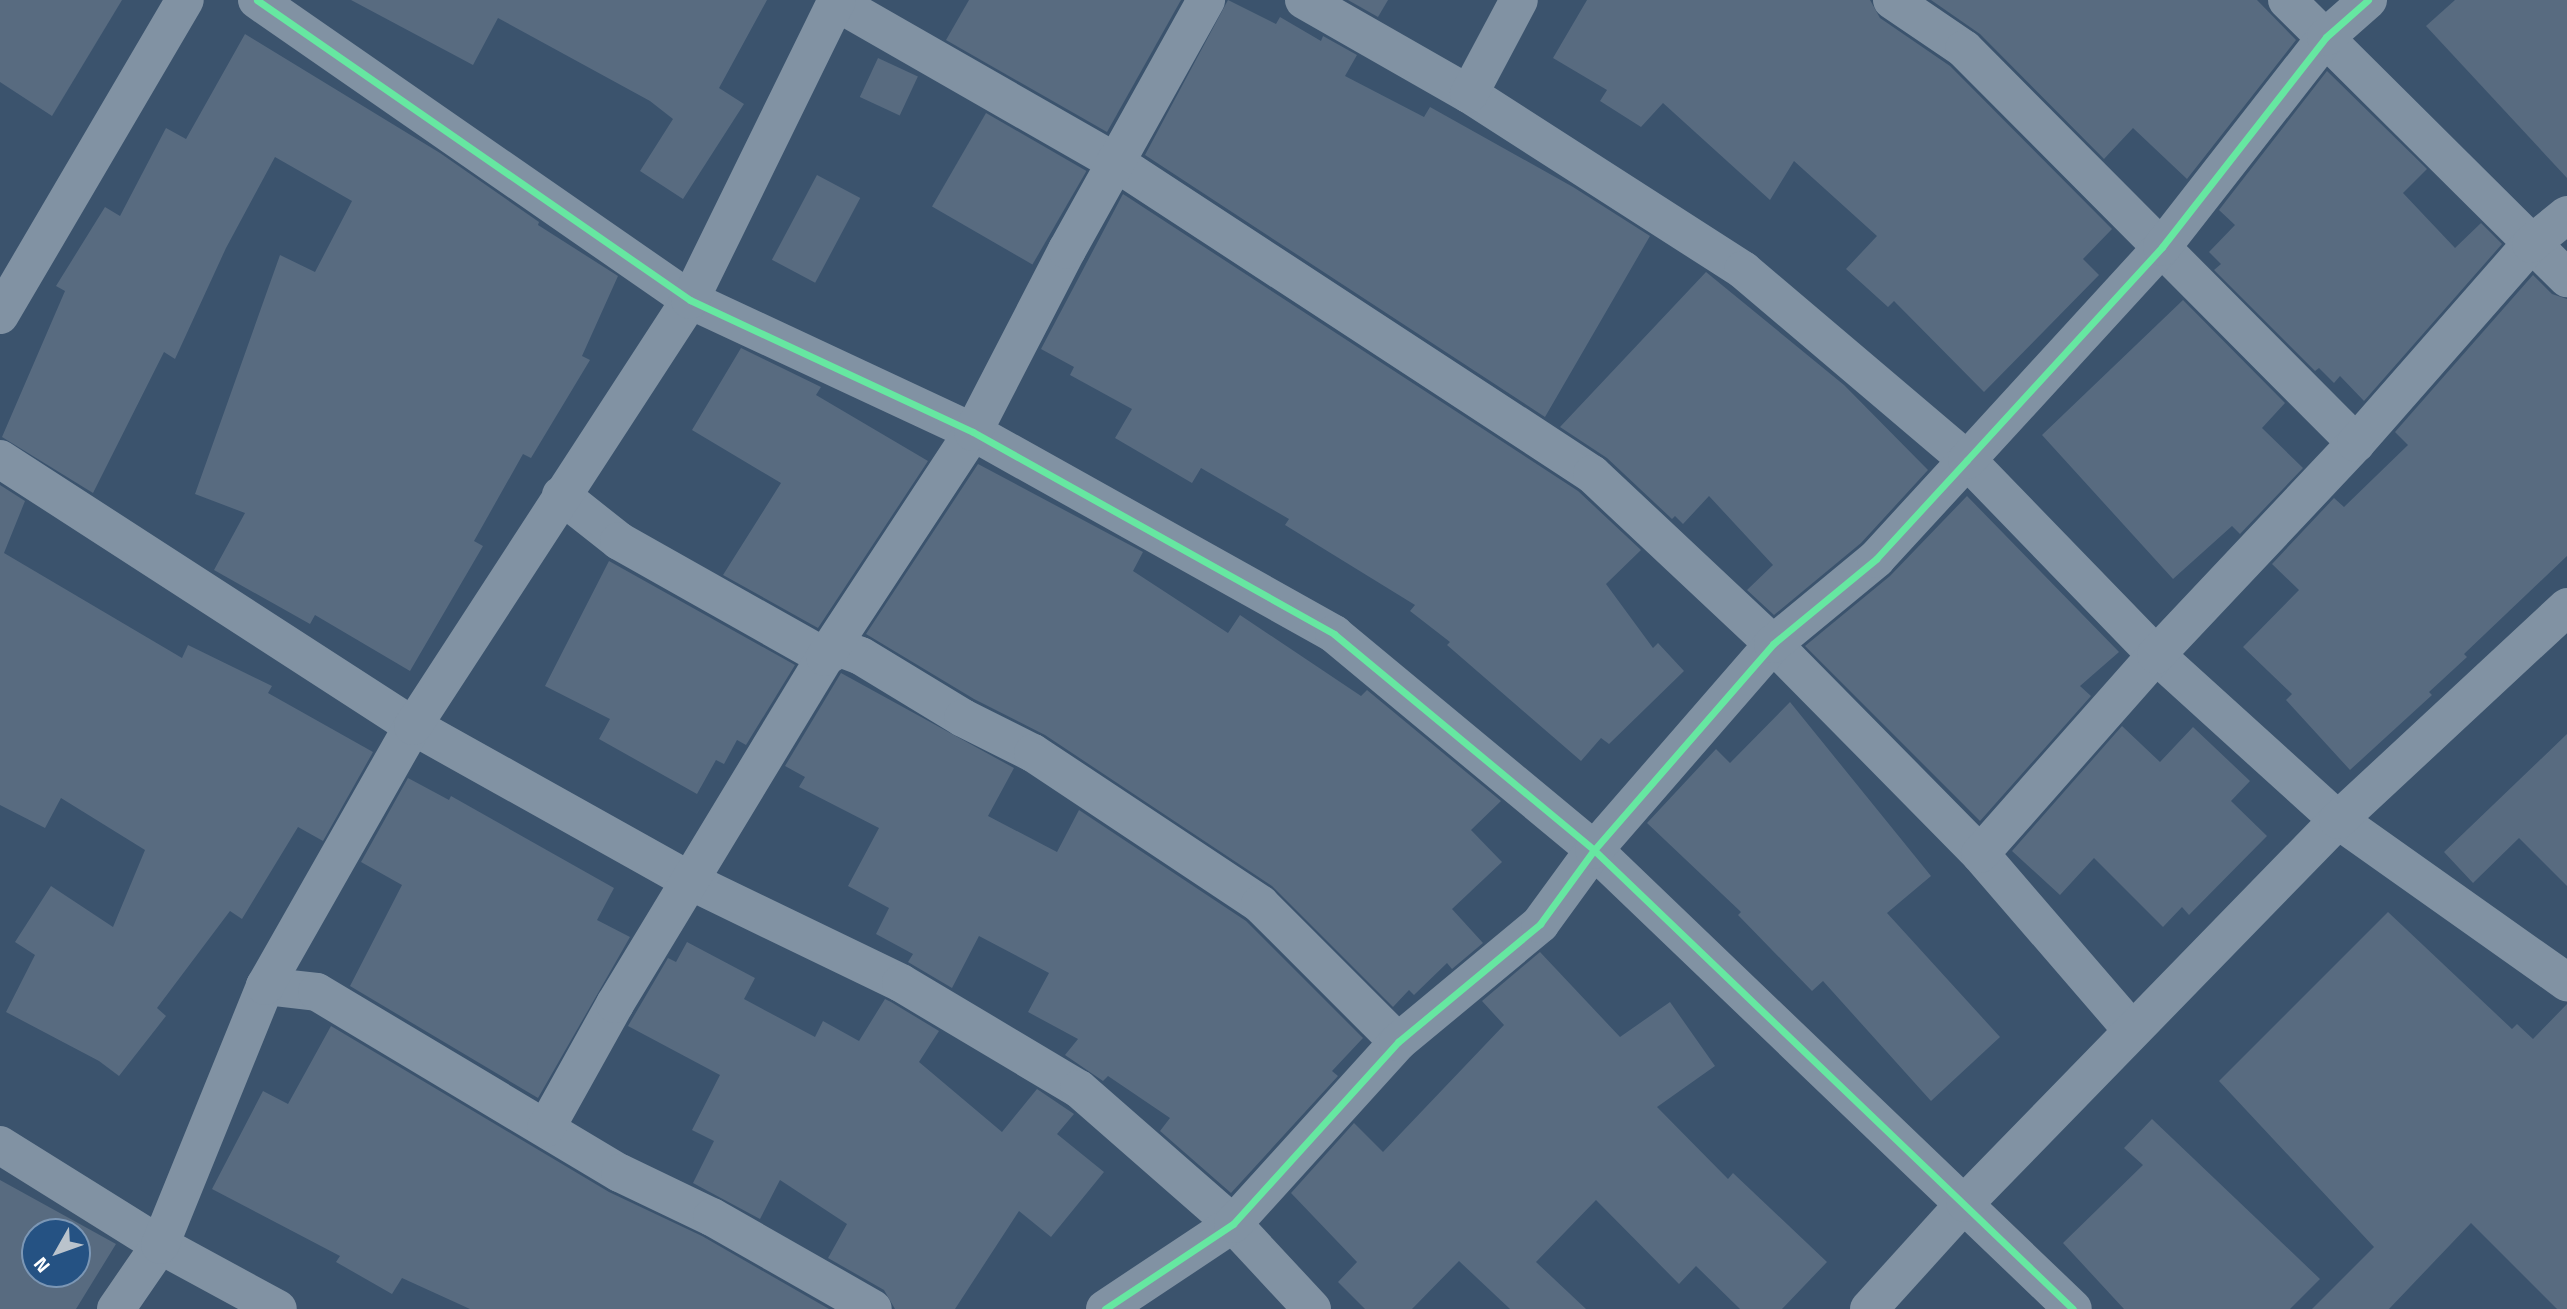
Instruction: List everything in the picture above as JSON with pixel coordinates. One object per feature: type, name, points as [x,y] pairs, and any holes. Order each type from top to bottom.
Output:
[{"type":"street","points":[[0,315],[185,0]]},
{"type":"street","points":[[257,0],[691,300],[973,432],[1334,634],[1594,850],[2073,1309]]},
{"type":"street","points":[[546,1128],[615,1004],[692,882],[825,657],[973,432],[1115,162],[1206,0]]},
{"type":"street","points":[[1304,0],[1469,94],[1743,270],[1968,460],[2156,655],[2338,820],[2567,982]]},
{"type":"street","points":[[1469,94],[1519,0]]},
{"type":"street","points":[[1892,0],[1964,49],[2356,443]]},
{"type":"street","points":[[2287,0],[2567,278]]},
{"type":"street","points":[[1105,1309],[1233,1224],[1398,1042],[1540,924],[1594,850],[1773,644],[1876,559],[1968,460],[2162,247],[2326,37],[2368,0]]},
{"type":"street","points":[[116,1309],[160,1245],[265,986],[413,726],[561,495],[691,300],[837,1],[1115,162],[1592,474],[1773,644],[1980,854],[2132,1030]]},
{"type":"street","points":[[1980,854],[2156,655],[2356,443],[2531,244],[2567,215]]},
{"type":"street","points":[[0,459],[413,726],[692,882],[901,983],[1079,1089],[1233,1224],[1312,1309]]},
{"type":"street","points":[[561,495],[619,541],[825,657]]},
{"type":"street","points":[[1869,1309],[1965,1203],[2338,820],[2567,607]]},
{"type":"street","points":[[825,657],[841,648],[861,656],[963,718],[1033,753],[1260,904],[1398,1042]]},
{"type":"street","points":[[265,986],[317,992],[546,1128],[873,1309]]},
{"type":"street","points":[[0,1145],[160,1245],[278,1309]]},
{"type":"building","points":[[0,0],[122,0],[52,116],[0,82]]},
{"type":"building","points":[[351,0],[767,0],[719,88],[744,104],[683,199],[640,171],[673,119],[650,101],[498,18],[473,65]]},
{"type":"building","points":[[969,0],[1181,0],[1107,132],[946,40]]},
{"type":"building","points":[[1228,0],[1276,24],[1280,17],[1321,41],[1323,36],[1357,55],[1345,76],[1424,117],[1430,107],[1573,187],[1650,236],[1545,417],[1145,155]]},
{"type":"building","points":[[1348,0],[1388,0],[1378,17]]},
{"type":"building","points":[[1587,0],[1870,0],[1880,18],[1950,66],[2112,229],[2083,259],[2099,275],[1984,392],[1894,301],[1888,307],[1846,269],[1877,236],[1794,161],[1770,200],[1663,103],[1641,127],[1600,101],[1607,90],[1553,58]]},
{"type":"building","points":[[1931,0],[2257,0],[2296,40],[2187,179],[2133,128],[2104,159],[1980,34]]},
{"type":"building","points":[[2455,0],[2567,0],[2567,178],[2426,26]]},
{"type":"building","points":[[245,34],[440,153],[539,222],[538,225],[618,276],[582,356],[590,360],[531,458],[523,454],[474,541],[483,546],[410,671],[315,615],[310,624],[214,570],[245,513],[195,494],[280,255],[315,272],[352,201],[275,157],[226,248],[175,359],[164,352],[93,493],[2,437],[65,291],[56,286],[105,207],[120,216],[166,128],[186,139]]},
{"type":"building","points":[[878,58],[918,77],[900,116],[860,97]]},
{"type":"building","points":[[2327,71],[2427,169],[2403,193],[2455,248],[2481,223],[2502,244],[2364,401],[2340,376],[2334,383],[2319,368],[2315,371],[2214,270],[2221,264],[2209,252],[2235,225],[2219,210]]},
{"type":"building","points":[[986,113],[1086,171],[1032,265],[932,207]]},
{"type":"building","points":[[817,175],[860,198],[815,283],[772,260]]},
{"type":"building","points":[[1123,194],[1578,491],[1641,550],[1606,584],[1653,648],[1658,643],[1684,671],[1609,744],[1601,738],[1581,761],[1447,645],[1450,642],[1410,611],[1415,605],[1285,525],[1289,519],[1201,468],[1192,483],[1115,438],[1132,409],[1070,375],[1074,367],[1041,349]]},
{"type":"building","points":[[1706,272],[1844,385],[1928,470],[1861,543],[1774,615],[1747,590],[1773,565],[1709,496],[1683,524],[1675,516],[1672,519],[1607,458],[1560,427]]},
{"type":"building","points":[[2533,275],[2552,294],[2567,299],[2567,556],[2464,654],[2467,657],[2429,692],[2432,695],[2350,770],[2286,700],[2292,694],[2243,647],[2299,590],[2272,564],[2334,498],[2344,507],[2408,445],[2395,432]]},
{"type":"building","points":[[2183,300],[2285,403],[2262,428],[2303,468],[2240,534],[2232,526],[2173,579],[2042,435]]},
{"type":"building","points":[[741,348],[821,387],[816,395],[928,461],[818,628],[723,575],[781,483],[692,430]]},
{"type":"building","points":[[978,464],[1143,552],[1133,571],[1228,633],[1240,615],[1361,696],[1367,690],[1501,801],[1471,830],[1502,862],[1452,909],[1483,943],[1452,969],[1447,963],[1414,995],[1409,990],[1393,1007],[1272,886],[1045,735],[974,699],[866,634]]},
{"type":"building","points":[[0,485],[25,501],[4,553],[182,658],[188,645],[272,686],[268,693],[373,752],[323,841],[298,827],[242,919],[230,911],[157,1008],[166,1016],[119,1076],[99,1061],[6,1012],[35,955],[15,942],[51,886],[113,927],[145,850],[61,798],[45,828],[0,805]]},
{"type":"building","points":[[1967,496],[2119,652],[2080,686],[2091,696],[1980,821],[1805,646],[1890,576]]},
{"type":"building","points":[[609,561],[795,665],[746,745],[737,740],[724,764],[716,760],[697,794],[599,739],[610,719],[545,686]]},
{"type":"building","points":[[841,673],[1014,768],[988,816],[1057,852],[1079,810],[1246,921],[1363,1038],[1332,1071],[1338,1076],[1231,1193],[1160,1131],[1170,1118],[1108,1076],[1103,1081],[1065,1055],[1078,1039],[1028,1012],[1049,973],[979,936],[952,988],[908,962],[913,954],[876,934],[889,908],[848,886],[879,828],[799,787],[805,777],[785,766]]},
{"type":"building","points":[[1790,702],[1931,876],[1887,913],[2000,1037],[1931,1101],[1823,981],[1812,991],[1738,915],[1741,912],[1647,823],[1716,749],[1730,763]]},
{"type":"building","points":[[2122,726],[2160,762],[2193,727],[2250,781],[2231,801],[2267,836],[2189,915],[2182,907],[2163,927],[2094,858],[2060,895],[2012,851]]},
{"type":"building","points":[[2567,734],[2567,886],[2519,838],[2473,883],[2444,852]]},
{"type":"building","points":[[408,778],[449,800],[451,796],[614,888],[597,920],[630,937],[538,1098],[350,986],[402,885],[361,862]]},
{"type":"building","points":[[2388,912],[2512,1029],[2517,1024],[2533,1039],[2567,1004],[2567,1309],[2557,1309],[2471,1223],[2389,1309],[2312,1309],[2374,1247],[2219,1081]]},
{"type":"building","points":[[687,942],[755,978],[744,999],[815,1037],[823,1021],[859,1041],[885,999],[891,1002],[939,1031],[919,1062],[1002,1132],[1037,1089],[1074,1114],[1057,1134],[1104,1172],[1051,1237],[1019,1211],[955,1309],[895,1309],[884,1290],[828,1258],[847,1224],[780,1180],[760,1219],[693,1183],[714,1141],[692,1130],[720,1075],[628,1026],[668,958],[676,962]]},
{"type":"building","points":[[1540,952],[1620,1037],[1670,1002],[1715,1066],[1657,1107],[1728,1179],[1733,1173],[1827,1262],[1782,1309],[1740,1309],[1696,1266],[1679,1284],[1596,1200],[1536,1262],[1586,1309],[1510,1309],[1459,1261],[1412,1309],[1365,1309],[1338,1282],[1357,1262],[1291,1193],[1354,1123],[1383,1152],[1504,1025],[1482,1001]]},
{"type":"building","points":[[331,1026],[609,1192],[702,1236],[829,1309],[470,1309],[402,1278],[392,1294],[336,1262],[340,1256],[212,1189],[263,1091],[288,1104]]},
{"type":"building","points":[[2152,1119],[2320,1279],[2290,1309],[2124,1309],[2063,1243],[2143,1165],[2124,1148]]},
{"type":"building","points":[[0,1180],[69,1218],[21,1218],[21,1288],[89,1288],[76,1309],[0,1309]]},
{"type":"building","points":[[91,1230],[116,1244],[91,1285]]},
{"type":"cycle path","points":[[257,0],[690,300],[973,432],[1334,634],[1594,850],[2073,1309]]},
{"type":"cycle path","points":[[1105,1309],[1233,1224],[1398,1042],[1540,924],[1594,850],[1773,644],[1876,559],[2162,247],[2326,37],[2368,0]]}]
